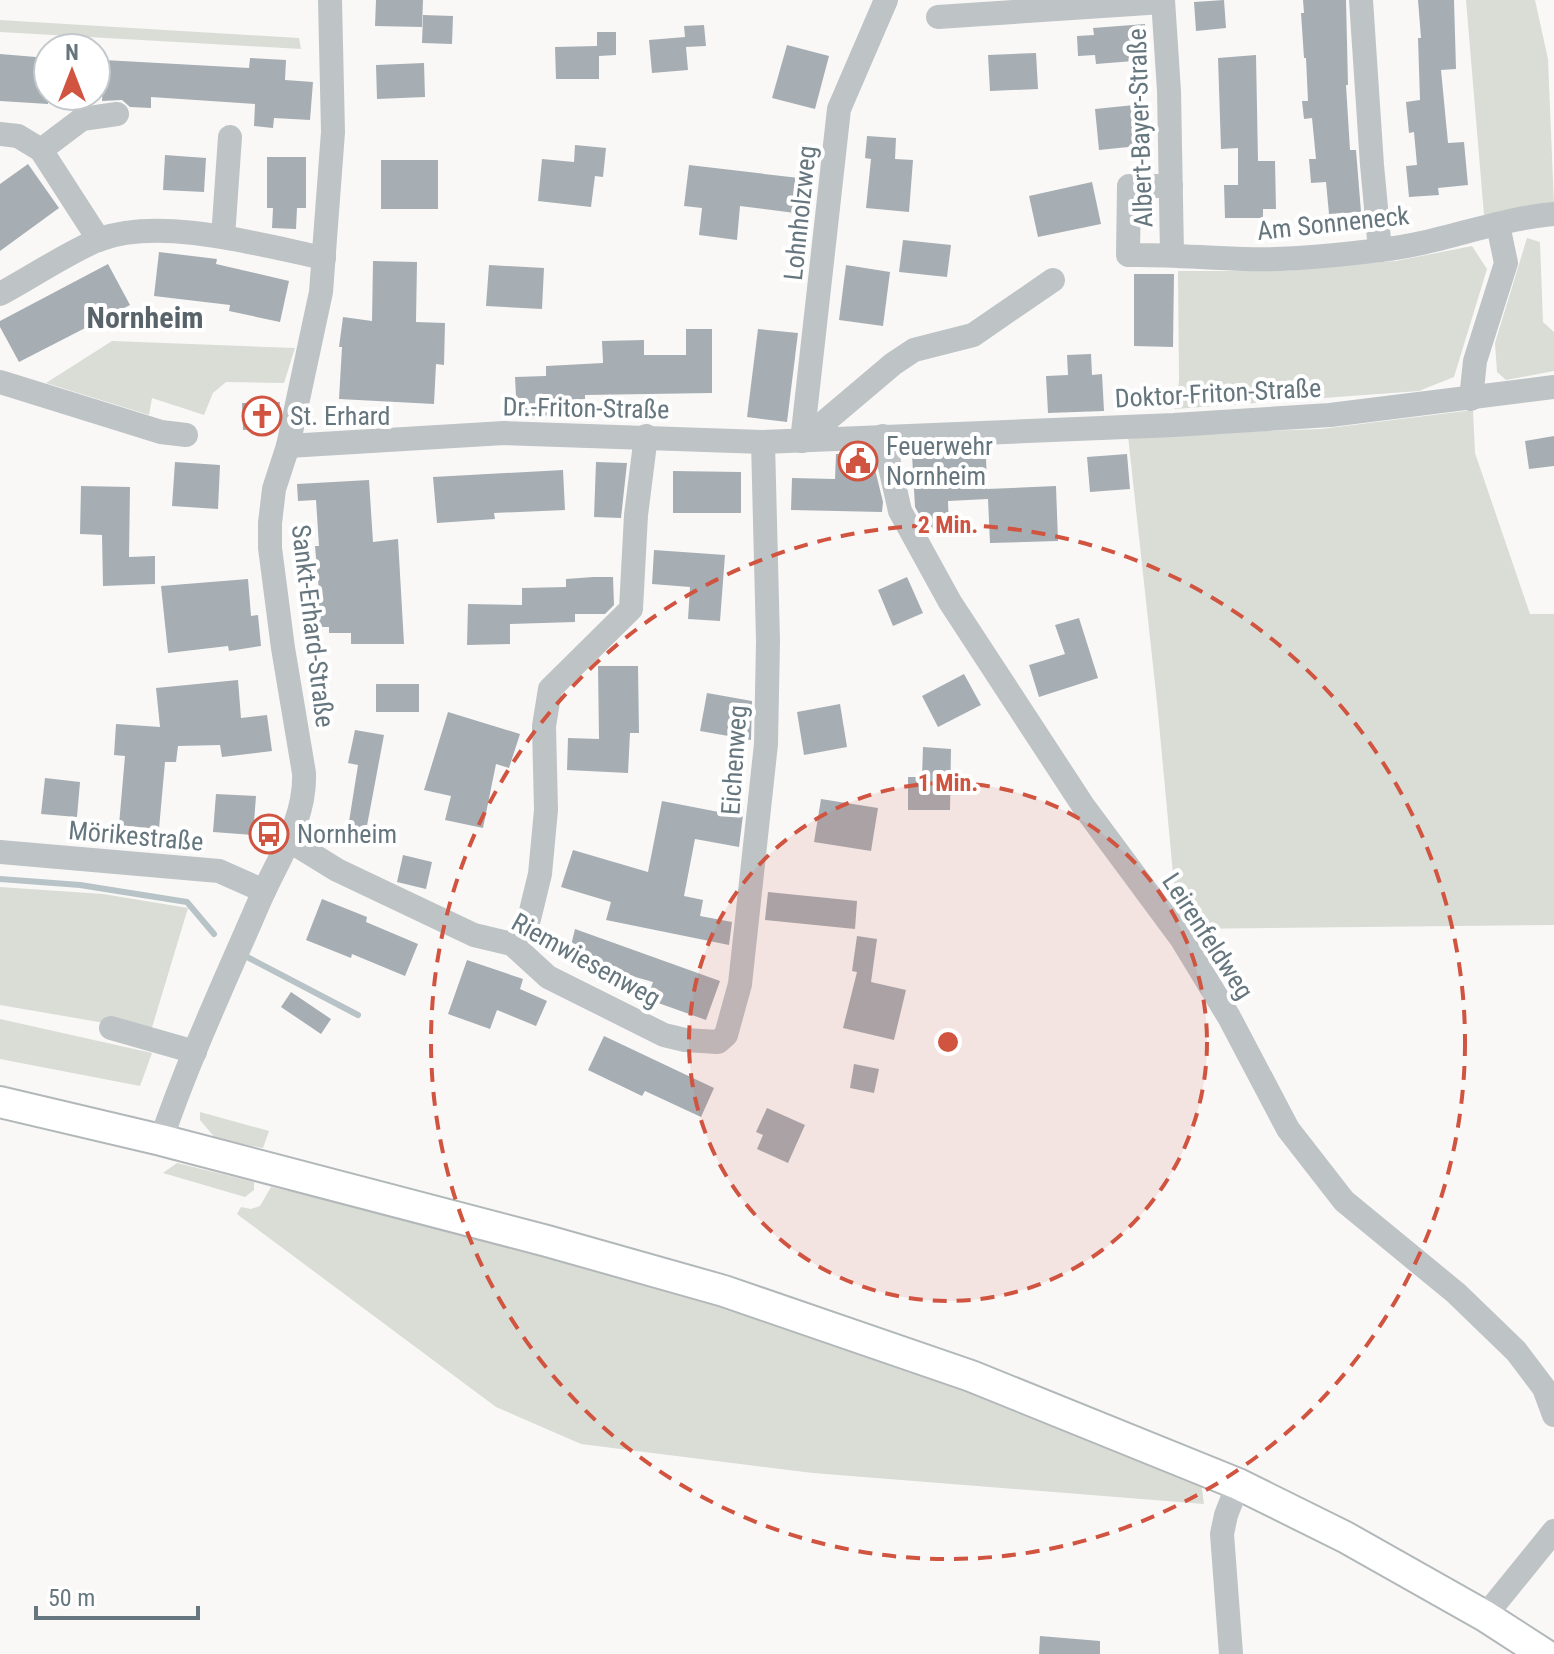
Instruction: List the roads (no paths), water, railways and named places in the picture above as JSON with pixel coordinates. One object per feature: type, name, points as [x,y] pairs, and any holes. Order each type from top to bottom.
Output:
[{"type":"main road","points":[[0,1102],[161,1140],[533,1237],[724,1291],[971,1376],[1238,1484],[1345,1537],[1485,1616],[1544,1654]]},
{"type":"street","name":"Sankt-Erhard-Straße","points":[[161,1140],[264,891],[290,841],[300,802],[304,773],[284,659],[270,548],[274,489],[288,446],[310,352],[324,258],[333,132],[330,0]]},
{"type":"street","name":"Lohnholzweg","points":[[802,441],[839,109],[886,0]]},
{"type":"street","points":[[1361,0],[1380,250]]},
{"type":"street","points":[[938,17],[1163,1]]},
{"type":"street","name":"Albert-Bayer-Straße","points":[[1163,1],[1169,91],[1172,254]]},
{"type":"street","points":[[41,150],[82,119],[117,114]]},
{"type":"street","points":[[0,134],[18,136],[41,150],[99,240]]},
{"type":"street","points":[[223,237],[230,137]]},
{"type":"street","name":"Am Sonneneck","points":[[1171,186],[1129,186],[1128,255],[1172,254],[1247,260],[1380,250],[1554,214]]},
{"type":"street","points":[[1471,399],[1475,361],[1506,263],[1498,225]]},
{"type":"street","points":[[0,294],[99,240],[158,229],[223,237],[324,258]]},
{"type":"street","points":[[802,441],[914,350],[973,335],[1053,280]]},
{"type":"street","points":[[0,382],[161,432],[186,435]]},
{"type":"street","name":"Doktor-Friton-Straße","points":[[883,436],[1174,425],[1330,415],[1554,387]]},
{"type":"street","name":"Dr.-Friton-Straße","points":[[288,446],[504,433],[763,442],[883,436]]},
{"type":"street","points":[[512,944],[529,919],[540,874],[546,810],[544,726],[550,689],[631,609],[636,515],[646,436]]},
{"type":"street","name":"Leirenfeldweg","points":[[883,436],[900,511],[950,602],[1084,807],[1181,938],[1229,1017],[1288,1129],[1344,1201],[1456,1293],[1516,1351],[1544,1388],[1554,1415]]},
{"type":"street","name":"Eichenweg","points":[[685,1040],[718,1042],[726,1035],[740,984],[766,744],[768,641],[763,442]]},
{"type":"street","name":"Riemwiesenweg","points":[[290,841],[337,870],[474,935],[512,944],[548,977],[664,1035],[685,1040]]},
{"type":"street","name":"Mörikestraße","points":[[0,852],[219,871],[264,891]]},
{"type":"street","points":[[111,1028],[195,1052]]},
{"type":"street","points":[[1231,1654],[1222,1534],[1238,1484]]},
{"type":"street","points":[[1485,1616],[1554,1531]]},
{"type":"waterway","points":[[0,879],[80,885],[187,902],[214,934]]},
{"type":"waterway","points":[[249,958],[358,1015]]},
{"type":"place","name":"St. Erhard","points":[[262,416]]},
{"type":"place","name":"Feuerwehr Nornheim","points":[[858,461]]},
{"type":"place","name":"Nornheim","points":[[269,834]]},
{"type":"district","name":"Nornheim","points":[[145,318]]}]
